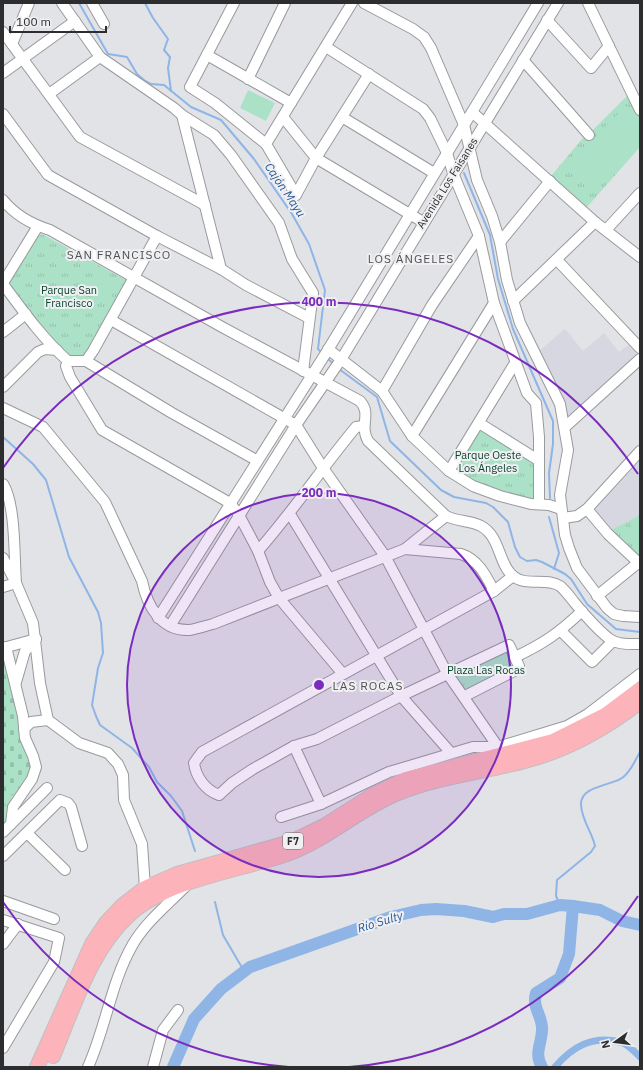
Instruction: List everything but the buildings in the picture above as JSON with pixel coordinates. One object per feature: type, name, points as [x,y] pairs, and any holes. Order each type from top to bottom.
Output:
[{"type":"highway","name":"F7","points":[[37,1067],[92,944],[106,923],[123,905],[145,888],[177,874],[291,842],[319,828],[372,795],[406,779],[553,741],[605,715],[640,688]]},
{"type":"highway","name":"F7","points":[[48,1067],[88,974],[114,931],[130,914],[146,902],[163,892],[188,883],[283,856],[312,845],[398,793],[440,781],[528,760],[562,749],[580,741],[614,721],[640,702]]},
{"type":"street","points":[[12,44],[29,3]]},
{"type":"street","points":[[62,3],[100,57],[174,108],[182,116],[214,135],[231,155],[248,182],[272,212],[279,223],[292,259],[313,293],[309,318],[307,373]]},
{"type":"street","points":[[92,3],[104,24]]},
{"type":"street","points":[[234,3],[190,87],[215,103],[266,144],[296,195],[316,158],[369,74]]},
{"type":"street","points":[[248,79],[285,3]]},
{"type":"street","points":[[266,144],[352,3]]},
{"type":"street","points":[[364,3],[413,29],[424,37],[464,125],[468,149],[477,180],[492,216],[500,242],[513,301],[520,323],[560,404],[568,450],[560,495],[569,548],[577,568],[607,608],[614,614],[640,617]]},
{"type":"street","name":"Avenida Los Faisanes","points":[[158,618],[256,460],[284,418],[307,373],[325,353],[538,3]]},
{"type":"street","name":"Avenida Los Faisanes","points":[[170,626],[296,425],[338,363],[558,3]]},
{"type":"street","points":[[588,3],[640,110]]},
{"type":"street","points":[[547,20],[591,68],[609,46]]},
{"type":"street","points":[[3,73],[75,21]]},
{"type":"street","points":[[3,32],[80,137],[205,205]]},
{"type":"street","points":[[326,47],[423,109],[430,118],[447,153],[453,173],[479,236],[494,303],[515,364],[527,393],[536,403],[539,504]]},
{"type":"street","points":[[207,55],[291,104]]},
{"type":"street","points":[[49,94],[100,57]]},
{"type":"street","points":[[523,60],[589,135]]},
{"type":"street","points":[[472,112],[595,222],[640,256]]},
{"type":"street","points":[[3,114],[48,175],[157,236],[221,269],[246,285],[309,318]]},
{"type":"street","points":[[182,116],[221,269]]},
{"type":"street","points":[[283,117],[316,158],[423,222]]},
{"type":"street","points":[[342,117],[434,173]]},
{"type":"street","points":[[500,242],[550,181]]},
{"type":"street","points":[[606,230],[640,193]]},
{"type":"street","points":[[3,200],[17,215],[38,226],[50,230],[134,278],[360,401],[366,412],[363,426],[364,433],[368,441],[446,516],[458,521],[472,522],[488,531],[495,540],[508,570],[513,576],[521,581],[554,583],[560,587],[613,641],[640,644]]},
{"type":"street","points":[[513,301],[595,222]]},
{"type":"street","points":[[38,226],[3,284],[57,350],[68,361],[86,361],[172,413],[256,460]]},
{"type":"street","points":[[86,361],[94,352],[157,236]]},
{"type":"street","points":[[382,391],[432,305],[479,236]]},
{"type":"street","points":[[557,260],[640,348]]},
{"type":"street","points":[[412,436],[494,303]]},
{"type":"street","points":[[3,332],[26,314]]},
{"type":"street","points":[[111,320],[296,425],[323,468],[385,556],[447,673],[465,696],[498,747]]},
{"type":"street","points":[[3,387],[38,352],[45,349],[57,350]]},
{"type":"street","points":[[325,353],[382,391],[412,436],[449,471],[473,486],[500,496],[531,504],[539,504],[562,513],[577,516],[587,509],[640,451]]},
{"type":"street","points":[[565,427],[640,359]]},
{"type":"street","points":[[68,361],[66,366],[70,377],[102,430],[230,503],[239,516],[258,551],[278,598],[344,674]]},
{"type":"street","points":[[449,471],[515,364]]},
{"type":"street","points":[[3,408],[43,427],[105,502],[142,581],[145,594],[151,608],[158,618],[170,626],[189,630],[213,624],[405,549],[446,516]]},
{"type":"street","points":[[479,423],[538,460]]},
{"type":"street","points":[[258,551],[290,514],[323,468],[356,427],[363,426]]},
{"type":"street","points":[[3,484],[6,489],[11,509],[16,583]]},
{"type":"street","points":[[587,509],[608,534],[639,564],[597,596]]},
{"type":"street","points":[[290,514],[401,696],[452,753]]},
{"type":"street","points":[[405,549],[461,554],[469,557],[477,563],[494,591]]},
{"type":"street","points":[[3,558],[16,583],[32,623],[36,639],[40,682],[48,720],[79,743],[108,753],[118,764],[123,775],[124,800],[142,844],[145,888]]},
{"type":"street","points":[[465,696],[518,669],[519,666],[509,645],[447,673],[317,739],[294,746],[253,769],[232,783],[220,795],[211,792],[196,772],[194,763],[202,752],[494,591],[513,576]]},
{"type":"street","points":[[3,587],[16,583]]},
{"type":"street","points":[[515,657],[534,648],[561,631],[582,611]]},
{"type":"street","points":[[561,631],[592,662],[613,641]]},
{"type":"street","points":[[11,824],[13,807],[32,780],[36,767],[33,756],[24,738],[23,716],[5,648],[36,639]]},
{"type":"street","points":[[15,686],[20,664],[25,652],[36,639]]},
{"type":"street","points":[[281,818],[321,804],[389,772],[473,747],[498,747],[567,726],[588,714],[640,674]]},
{"type":"street","points":[[24,729],[31,722],[48,720]]},
{"type":"street","points":[[294,746],[321,804]]},
{"type":"street","points":[[3,832],[47,788]]},
{"type":"street","points":[[3,856],[60,800],[68,803],[71,807],[82,846]]},
{"type":"street","points":[[27,833],[65,870]]},
{"type":"street","points":[[88,1067],[112,994],[133,944],[146,926],[188,883]]},
{"type":"street","points":[[3,901],[54,919]]},
{"type":"street","points":[[3,920],[60,938],[54,962],[3,1048]]},
{"type":"street","points":[[3,944],[18,924]]},
{"type":"street","points":[[152,1067],[163,1030],[178,1010]]},
{"type":"shaded area","points":[[565,329],[583,351],[604,333],[619,352],[630,344],[640,354],[567,420],[562,396],[538,352]]},
{"type":"shaded area","points":[[640,458],[640,515],[612,530],[596,510],[597,506]]},
{"type":"green space","points":[[248,90],[275,103],[266,121],[240,108]]},
{"type":"green space","points":[[628,95],[640,118],[640,147],[587,207],[551,176],[582,139]]},
{"type":"green space","points":[[621,111],[640,130],[640,141],[592,189],[568,165]]},
{"type":"green space","name":"Parque San Francisco","points":[[42,234],[126,280],[90,348],[82,357],[71,359],[63,353],[6,284],[35,238]]},
{"type":"green space","points":[[105,273],[120,282],[106,305],[91,295]]},
{"type":"green space","name":"Parque Oeste Los Ángeles","points":[[480,428],[535,463],[535,499],[532,501],[484,486],[454,470]]},
{"type":"green space","points":[[509,455],[524,465],[513,483],[498,473]]},
{"type":"green space","points":[[640,515],[640,560],[609,531]]},
{"type":"green space","points":[[640,519],[640,542],[630,524]]},
{"type":"green space","name":"Plaza Las Rocas","points":[[506,649],[515,664],[467,691],[455,675]]},
{"type":"green space","points":[[506,651],[515,668],[488,680],[480,664]]},
{"type":"green space","points":[[3,653],[33,769],[16,795],[3,795]]},
{"type":"green space","points":[[3,795],[16,795],[6,824],[3,827]]},
{"type":"waterway","name":"Cajón Mayu","points":[[79,3],[108,54],[127,57],[137,74],[144,80],[151,84],[164,85],[191,107],[221,120],[254,159],[292,214],[309,244],[325,290],[318,349],[323,354]]},
{"type":"waterway","points":[[145,3],[153,18],[168,39],[164,50],[170,57],[168,68],[171,91]]},
{"type":"waterway","points":[[464,173],[490,235],[498,279],[513,329],[553,421],[553,444],[549,473],[550,498]]},
{"type":"waterway","name":"Cajón Mayu","points":[[327,358],[335,365]]},
{"type":"waterway","points":[[339,369],[377,397],[390,441],[441,490],[454,497],[486,503],[493,507],[508,522],[515,547],[520,557],[527,561],[536,560],[542,562],[565,574],[571,579],[587,604],[616,629],[640,632]]},
{"type":"waterway","points":[[3,437],[33,464],[46,480],[69,557],[98,612],[101,623],[103,653],[98,668],[92,705],[100,725],[132,748],[149,767],[157,782],[171,796],[182,811],[195,851]]},
{"type":"waterway","points":[[549,517],[559,553],[554,569]]},
{"type":"waterway","points":[[560,905],[556,896],[557,880],[591,852],[595,846],[583,816],[581,805],[582,799],[590,790],[622,778],[630,769],[640,752]]},
{"type":"waterway","points":[[215,902],[223,935],[244,971]]},
{"type":"waterway","name":"Río Sulty","points":[[173,1067],[194,1019],[221,989],[250,967],[391,917],[421,910],[436,909],[464,911],[493,917],[504,914],[527,914],[560,905],[600,910],[622,921],[640,925]]},
{"type":"waterway","points":[[542,1067],[538,1057],[542,1027],[535,998],[536,993],[560,978],[569,954],[573,906]]},
{"type":"waterway","points":[[555,1067],[576,1048],[583,1044],[600,1040],[610,1040],[623,1043],[631,1048],[640,1057]]},
{"type":"district","name":"SAN FRANCISCO","points":[[119,255]]},
{"type":"district","name":"LOS ÁNGELES","points":[[411,259]]},
{"type":"district","name":"LAS ROCAS","points":[[368,686]]}]
